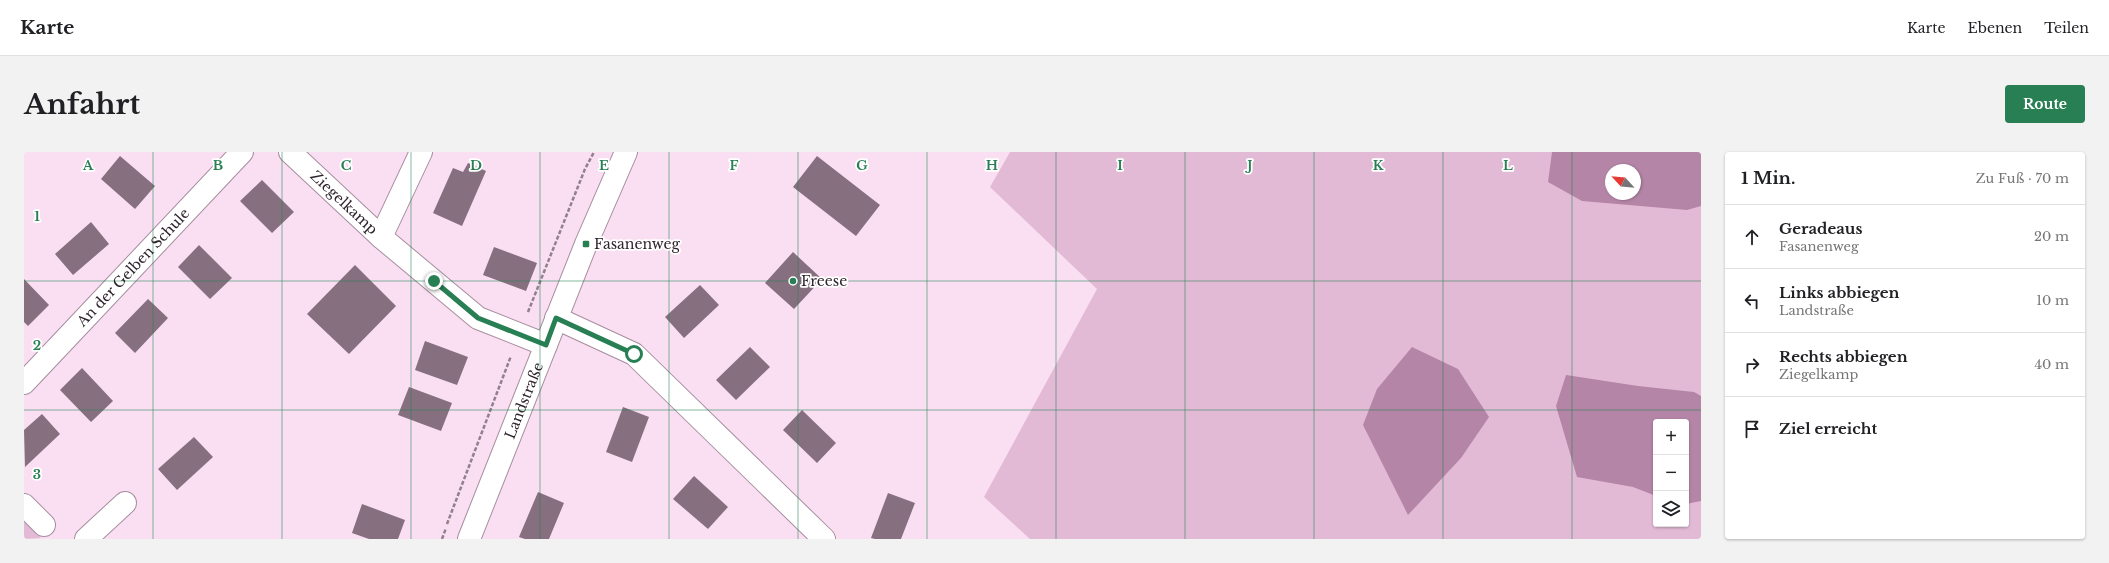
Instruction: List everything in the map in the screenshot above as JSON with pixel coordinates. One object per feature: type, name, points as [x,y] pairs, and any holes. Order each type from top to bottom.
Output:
[{"type":"street","name":"An der Gelben Schule","points":[[24,383],[242,152]]},
{"type":"street","name":"Ziegelkamp","points":[[290,152],[381,237],[478,318],[546,345]]},
{"type":"street","name":"Ziegelkamp","points":[[381,237],[421,152]]},
{"type":"street","name":"Landstraße","points":[[469,539],[556,318],[613,179],[626,152]]},
{"type":"street","points":[[556,318],[634,354],[824,539]]},
{"type":"street","points":[[86,539],[125,503]]},
{"type":"street","points":[[24,505],[44,525]]},
{"type":"shaded area","points":[[1010,152],[1701,152],[1701,539],[1030,539],[984,497],[1097,289],[990,187]]},
{"type":"shaded area","points":[[1552,152],[1701,152],[1701,206],[1687,210],[1582,201],[1548,182]]},
{"type":"shaded area","points":[[1412,347],[1458,369],[1489,417],[1461,458],[1408,515],[1363,425],[1377,389]]},
{"type":"shaded area","points":[[1566,375],[1638,386],[1694,392],[1701,396],[1701,501],[1689,503],[1689,419],[1653,419],[1653,495],[1633,487],[1577,477],[1556,406]]},
{"type":"shaded area","points":[[24,522],[41,538],[24,539]]},
{"type":"building","points":[[120,156],[155,186],[135,209],[101,179]]},
{"type":"building","points":[[817,156],[880,205],[856,236],[793,187]]},
{"type":"building","points":[[468,163],[486,171],[462,226],[433,213],[453,168],[463,172]]},
{"type":"building","points":[[262,180],[294,212],[272,233],[240,201]]},
{"type":"building","points":[[91,222],[109,244],[73,275],[55,254]]},
{"type":"building","points":[[199,245],[232,278],[210,299],[178,267]]},
{"type":"building","points":[[494,247],[537,263],[526,291],[483,275]]},
{"type":"building","name":"Freese","points":[[793,252],[822,279],[794,309],[765,283]]},
{"type":"building","points":[[355,265],[396,306],[349,354],[307,314]]},
{"type":"building","points":[[24,279],[49,305],[28,326],[24,322]]},
{"type":"building","points":[[700,285],[719,305],[684,338],[665,317]]},
{"type":"building","points":[[148,299],[168,318],[135,353],[115,333]]},
{"type":"building","points":[[425,341],[468,357],[457,385],[415,370]]},
{"type":"building","points":[[750,347],[770,367],[736,400],[716,380]]},
{"type":"building","points":[[82,368],[113,401],[91,422],[60,390]]},
{"type":"building","points":[[409,387],[452,403],[441,431],[398,415]]},
{"type":"building","points":[[623,407],[649,417],[632,462],[606,452]]},
{"type":"building","points":[[802,410],[836,443],[817,463],[783,430]]},
{"type":"building","points":[[42,414],[60,434],[25,467],[24,430]]},
{"type":"building","points":[[194,437],[213,457],[177,490],[158,469]]},
{"type":"building","points":[[694,476],[728,507],[708,529],[673,499]]},
{"type":"building","points":[[538,492],[564,503],[549,539],[525,539],[519,537]]},
{"type":"building","points":[[888,493],[915,503],[901,539],[871,538]]},
{"type":"building","points":[[362,504],[405,520],[398,539],[369,539],[352,533]]},
{"type":"place","name":"Fasanenweg","points":[[586,244]]},
{"type":"place","name":"Freese","points":[[793,281]]},
{"type":"route","points":[[434,281],[478,318],[499,328],[546,345],[556,318],[607,340],[634,354]]}]
